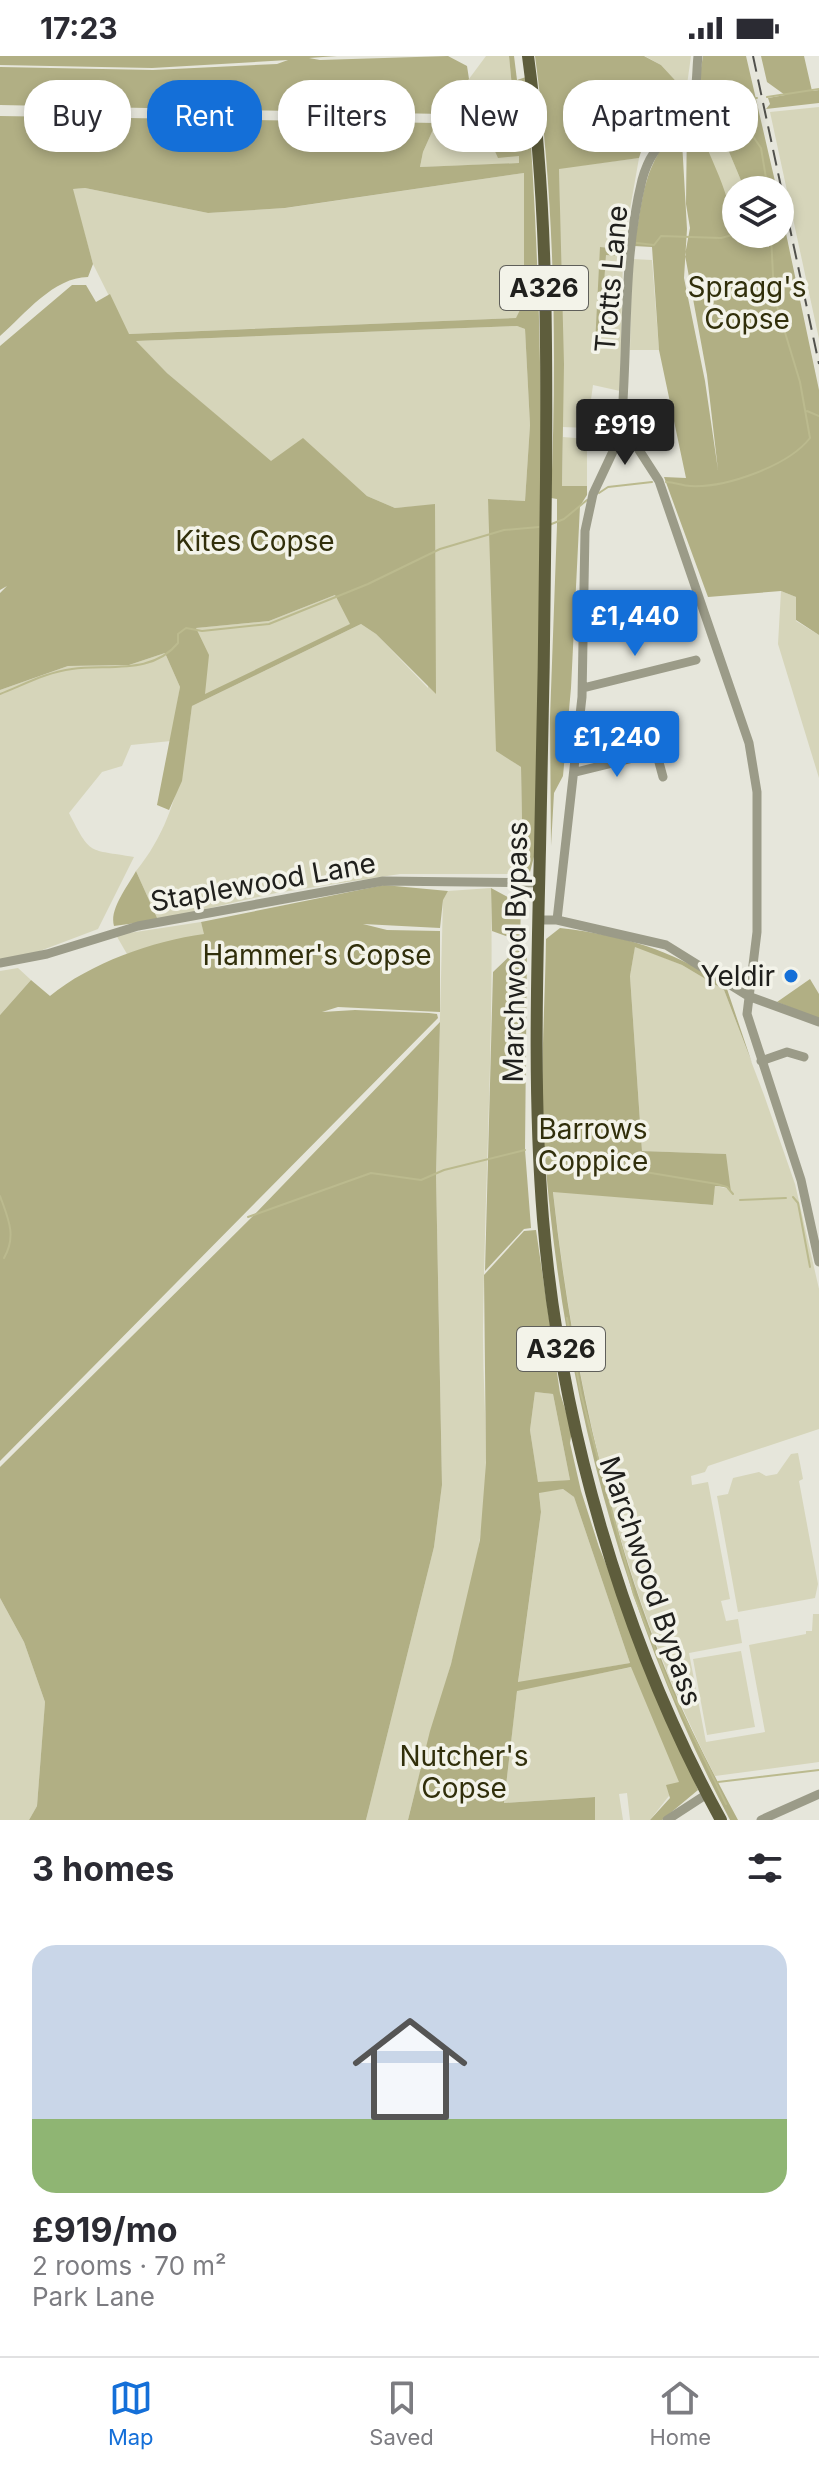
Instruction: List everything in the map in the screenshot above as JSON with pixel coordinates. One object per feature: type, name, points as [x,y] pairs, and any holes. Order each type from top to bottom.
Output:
[{"type":"main road","name":"Marchwood Bypass","points":[[528,56],[536,118],[547,349],[536,1048],[541,1180],[570,1409],[621,1587],[662,1694],[721,1820]]},
{"type":"street","name":"Trotts Lane","points":[[625,426],[628,262],[642,180],[655,148],[689,109],[694,95],[698,56]]},
{"type":"street","points":[[557,920],[583,688],[585,531],[592,498],[625,426]]},
{"type":"street","points":[[625,426],[659,481],[739,706],[752,757],[757,792],[757,932],[748,996],[749,1026],[801,1180],[819,1262]]},
{"type":"street","points":[[583,688],[696,660]]},
{"type":"street","points":[[576,772],[657,755],[663,777]]},
{"type":"street","name":"Staplewood Lane","points":[[0,963],[47,954],[138,926],[383,881],[540,883]]},
{"type":"street","points":[[539,920],[557,920],[666,945],[748,996],[819,1022]]},
{"type":"street","points":[[761,1061],[787,1052],[804,1057]]},
{"type":"street","points":[[667,1820],[707,1794]]},
{"type":"street","points":[[761,1820],[819,1794]]},
{"type":"green space","points":[[0,56],[337,56],[309,58],[320,60],[448,56],[467,66],[469,79],[431,80],[431,114],[415,113],[415,80],[278,80],[278,111],[262,110],[262,80],[147,80],[147,108],[131,108],[131,80],[24,80],[24,105],[0,105],[0,67],[153,70],[277,64],[288,60],[152,68],[0,65]]},
{"type":"green space","points":[[486,56],[509,56],[511,80],[468,80]]},
{"type":"green space","points":[[509,56],[514,56],[517,80],[511,80]]},
{"type":"green space","points":[[535,56],[644,56],[661,65],[675,80],[563,80],[563,152],[641,152],[639,158],[559,169],[564,364],[562,486],[587,486],[587,495],[580,506],[571,688],[563,776],[554,793],[551,846],[550,718],[557,499],[551,498],[553,277],[546,152],[547,80],[538,80]]},
{"type":"green space","points":[[645,56],[691,56],[688,80],[675,80],[661,65]]},
{"type":"green space","name":"Spragg's Copse","points":[[703,56],[746,56],[752,80],[699,80]]},
{"type":"green space","points":[[761,56],[804,56],[812,91],[819,90],[819,103],[766,109],[770,104],[768,98],[785,95],[767,82]]},
{"type":"green space","points":[[819,107],[819,339],[794,223],[794,176],[784,176],[770,112]]},
{"type":"green space","name":"Spragg's Copse","points":[[758,108],[774,176],[739,176],[729,152],[758,152]]},
{"type":"green space","name":"Kites Copse","points":[[0,116],[24,116],[24,152],[131,152],[131,118],[147,118],[147,152],[262,152],[262,120],[278,120],[278,152],[415,152],[415,123],[431,123],[431,134],[420,167],[519,163],[519,156],[498,158],[495,152],[531,152],[533,174],[541,465],[535,853],[530,872],[523,874],[521,767],[496,751],[488,499],[525,501],[530,425],[525,329],[517,326],[136,341],[167,373],[271,461],[303,438],[367,496],[395,508],[435,504],[436,694],[376,634],[361,624],[192,706],[182,781],[169,810],[157,805],[180,687],[165,653],[129,665],[68,666],[0,690],[0,593],[7,586],[0,590],[0,346],[72,285],[86,285],[96,302],[110,294],[129,334],[516,318],[524,302],[524,173],[285,208],[208,213],[85,188],[73,189],[93,264],[88,277],[63,283],[52,290],[0,336]],"holes":[[[335,595],[350,624],[205,694],[209,655],[196,628],[269,621]]]},
{"type":"green space","points":[[431,134],[431,152],[514,152],[519,156],[520,163],[420,167]]},
{"type":"green space","name":"Spragg's Copse","points":[[660,152],[683,152],[686,252],[690,228],[686,204],[687,152],[709,152],[722,185],[722,248],[789,248],[819,390],[819,635],[796,620],[796,597],[781,591],[708,597],[664,477],[686,478],[659,350],[652,247],[634,246],[643,195]],"holes":[[[685,257],[707,375],[718,470],[705,381],[684,278]]]},
{"type":"green space","points":[[707,152],[729,152],[739,176],[722,176],[722,187]]},
{"type":"green space","points":[[639,158],[623,249],[601,247],[600,345],[606,254],[623,256],[620,391],[593,385],[587,428],[563,427],[559,168]]},
{"type":"green space","points":[[524,173],[524,302],[517,318],[128,334],[93,264],[72,189],[85,188],[208,213],[286,208]]},
{"type":"green space","points":[[600,247],[623,249],[623,256],[606,255],[600,346],[595,345]]},
{"type":"green space","points":[[632,259],[652,260],[659,350],[630,350]]},
{"type":"green space","points":[[517,326],[525,329],[530,425],[525,501],[488,499],[512,761],[521,767],[523,874],[400,874],[276,893],[158,920],[136,871],[160,833],[176,793],[192,706],[361,624],[376,634],[428,688],[434,505],[395,508],[367,496],[303,439],[271,462],[167,373],[135,341]]},
{"type":"green space","points":[[627,404],[670,404],[674,430],[637,439],[627,420]]},
{"type":"green space","points":[[563,437],[587,439],[587,486],[562,486]]},
{"type":"green space","points":[[781,591],[796,597],[796,621],[819,635],[819,778],[778,644]]},
{"type":"green space","points":[[335,595],[351,624],[205,695],[195,628],[269,621]]},
{"type":"green space","points":[[165,653],[180,687],[171,741],[131,745],[122,766],[102,772],[69,813],[92,848],[134,857],[98,929],[32,954],[0,960],[0,690],[68,666],[129,665]]},
{"type":"green space","points":[[136,871],[158,920],[114,926],[114,912]]},
{"type":"green space","name":"Hammer's Copse","points":[[384,885],[448,891],[443,900],[440,928],[363,924],[387,930],[440,931],[440,1012],[338,1007],[322,1012],[429,1013],[437,1014],[438,1018],[0,1461],[0,1015],[31,980],[50,996],[84,973],[123,955],[204,934],[201,922]]},
{"type":"green space","points":[[491,888],[483,1326],[484,1512],[466,1609],[408,1820],[366,1820],[434,1547],[442,1485],[436,1174],[443,899],[448,891]]},
{"type":"green space","points":[[491,888],[521,904],[520,941],[492,931]]},
{"type":"green space","points":[[201,922],[205,934],[127,954],[116,935]]},
{"type":"green space","name":"Barrows Coppice","points":[[560,928],[606,935],[646,946],[725,983],[752,1063],[724,990],[682,965],[635,947],[630,976],[642,1151],[726,1154],[731,1192],[727,1187],[715,1186],[713,1205],[553,1192],[581,1379],[610,1503],[648,1624],[678,1701],[738,1820],[730,1820],[658,1663],[629,1582],[583,1415],[554,1244],[543,1131],[546,939]]},
{"type":"green space","points":[[527,945],[525,1150],[531,1228],[524,1229],[485,1271],[493,972],[520,946]]},
{"type":"green space","points":[[635,946],[682,965],[724,990],[795,1184],[819,1289],[819,1429],[708,1466],[705,1472],[691,1476],[692,1485],[708,1482],[730,1599],[721,1601],[726,1621],[738,1619],[742,1643],[689,1653],[706,1742],[765,1732],[749,1645],[806,1634],[806,1631],[812,1631],[813,1614],[819,1614],[819,1762],[715,1776],[682,1707],[654,1637],[607,1491],[589,1417],[562,1266],[553,1191],[712,1205],[715,1186],[730,1189],[725,1154],[642,1151],[630,976]]},
{"type":"green space","points":[[18,968],[31,980],[0,1015],[0,971]]},
{"type":"green space","points":[[810,979],[819,994],[819,1019],[777,1002]]},
{"type":"green space","points":[[440,1022],[436,1174],[442,1485],[434,1547],[366,1820],[29,1820],[37,1806],[45,1702],[24,1642],[0,1598],[0,1467],[253,1216]]},
{"type":"green space","name":"Nutcher's Copse","points":[[536,1230],[560,1393],[572,1431],[570,1443],[581,1491],[599,1547],[698,1790],[662,1820],[650,1820],[670,1798],[666,1785],[679,1782],[631,1667],[517,1691],[504,1803],[595,1797],[595,1820],[408,1820],[430,1731],[451,1664],[480,1540],[486,1463],[484,1275],[524,1231]],"holes":[[[535,1392],[553,1394],[570,1480],[538,1482],[530,1430]],[[563,1489],[574,1497],[630,1663],[518,1682],[541,1512],[539,1493]]]},
{"type":"green space","points":[[535,1392],[553,1394],[570,1480],[538,1483],[530,1430]]},
{"type":"green space","points":[[798,1453],[803,1479],[799,1481],[818,1584],[815,1598],[738,1612],[717,1496],[728,1494],[733,1478],[759,1472],[766,1476],[777,1474],[791,1454]]},
{"type":"green space","points":[[563,1489],[574,1497],[630,1663],[518,1683],[541,1512],[539,1492]]},
{"type":"green space","points":[[0,1598],[24,1642],[45,1702],[37,1806],[29,1820],[0,1820]]},
{"type":"green space","points":[[741,1651],[755,1727],[707,1735],[693,1659]]},
{"type":"green space","points":[[632,1667],[680,1782],[650,1820],[630,1820],[627,1793],[619,1794],[623,1820],[595,1820],[594,1797],[504,1803],[517,1690]]},
{"type":"waterway","points":[[767,97],[819,89]]},
{"type":"waterway","points":[[758,144],[766,176]]},
{"type":"waterway","points":[[637,243],[654,245],[661,236],[722,238]]},
{"type":"waterway","points":[[666,482],[705,486],[738,479],[787,458],[810,438],[800,382],[774,296],[772,248]]},
{"type":"waterway","points":[[807,411],[819,416]]},
{"type":"waterway","points":[[599,493],[608,487],[652,482]]},
{"type":"waterway","points":[[549,525],[564,519],[587,500]]},
{"type":"waterway","points":[[0,694],[63,671],[129,666],[156,660],[178,643],[178,634],[186,628],[202,631],[269,624],[368,584],[440,549],[504,530],[539,527]]},
{"type":"waterway","points":[[248,1217],[371,1173],[421,1180],[444,1170],[525,1150]]},
{"type":"waterway","points":[[545,1156],[567,1165],[597,1164],[717,1184],[727,1187],[733,1194]]},
{"type":"waterway","points":[[0,1196],[11,1235],[4,1258]]},
{"type":"waterway","points":[[793,1197],[798,1203],[810,1267]]},
{"type":"waterway","points":[[740,1200],[786,1198]]},
{"type":"waterway","points":[[567,1318],[581,1394],[634,1595],[671,1690],[726,1804]]},
{"type":"waterway","points":[[718,1782],[819,1770]]},
{"type":"railway","points":[[753,56],[819,364]]},
{"type":"place","name":"Yeldir","points":[[791,976]]}]
